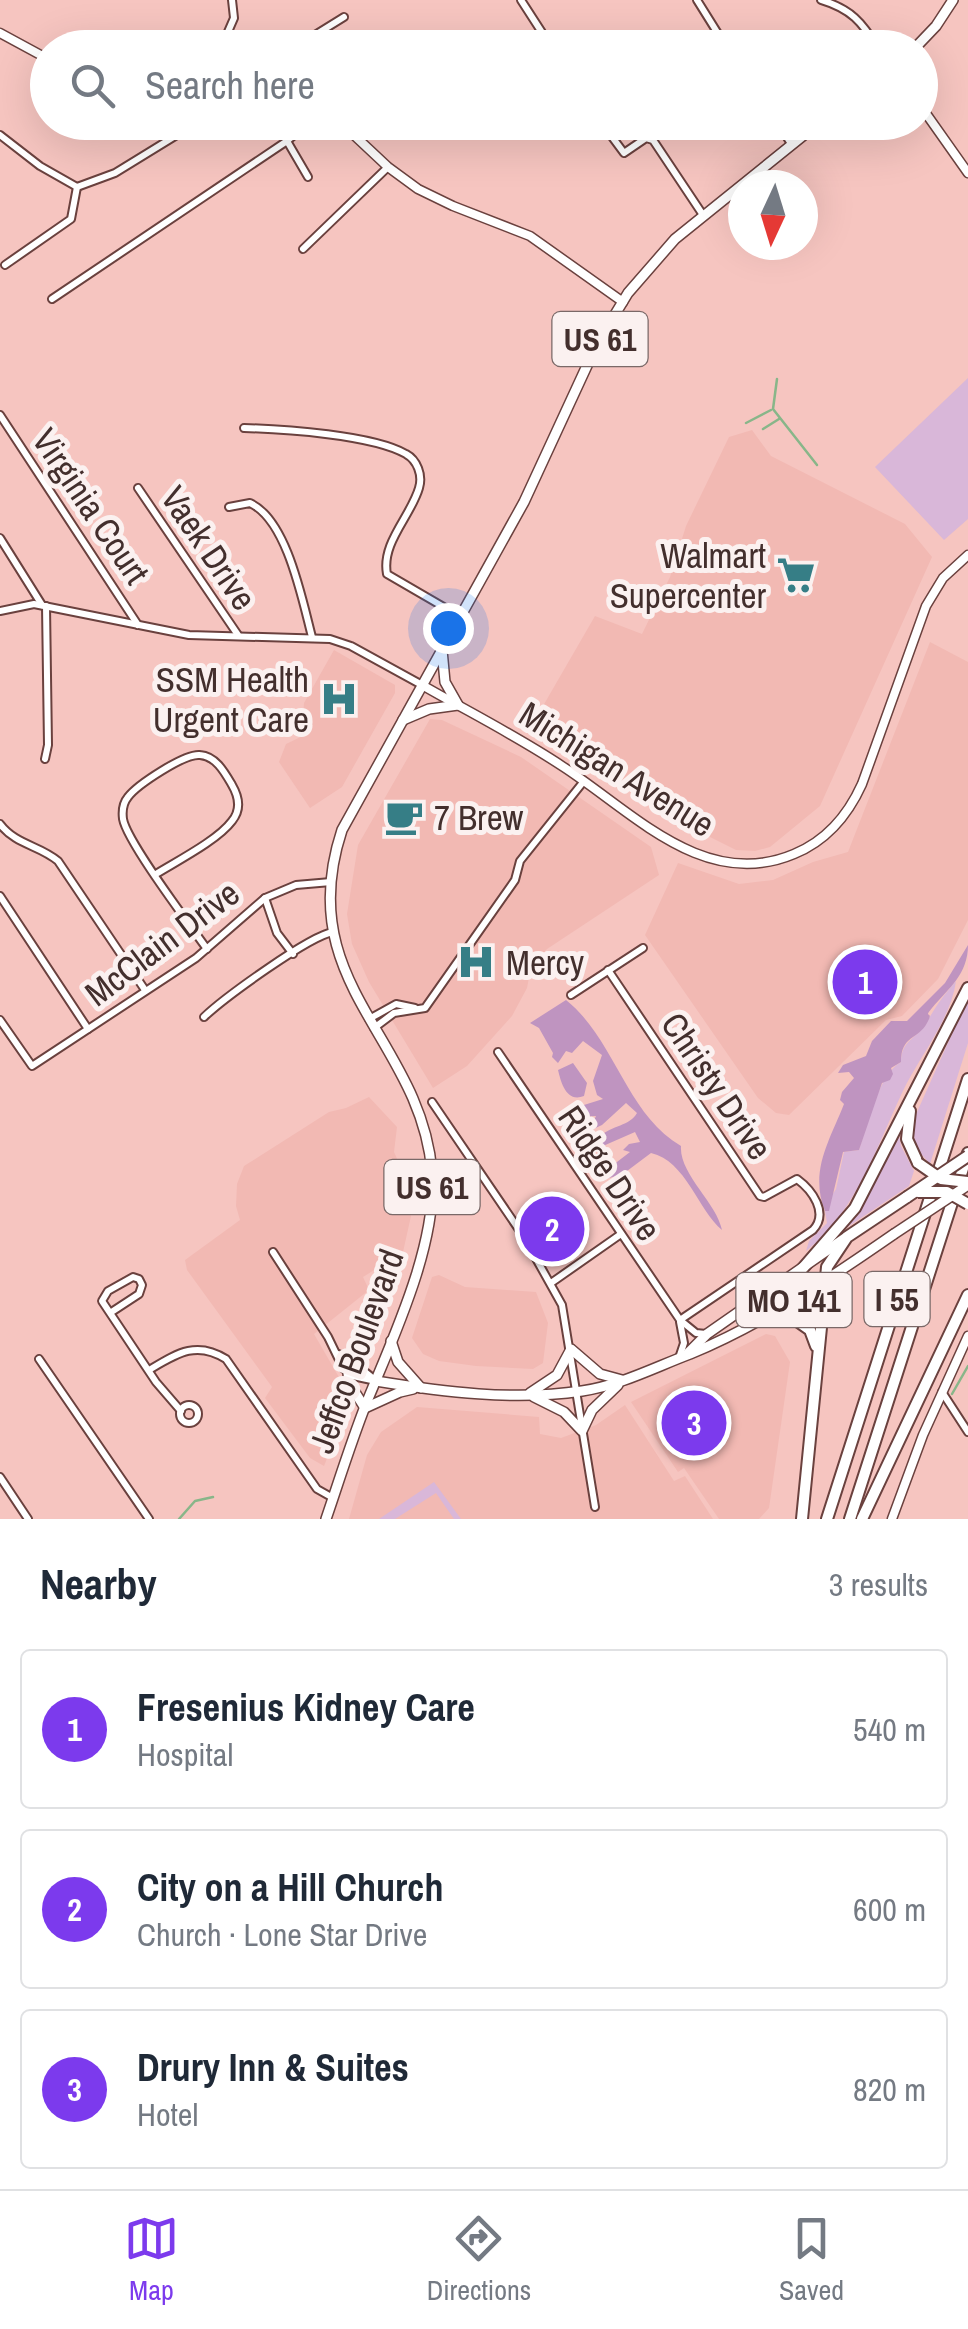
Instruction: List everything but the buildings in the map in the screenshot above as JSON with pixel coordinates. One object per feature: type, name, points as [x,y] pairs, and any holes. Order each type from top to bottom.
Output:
[{"type":"highway","points":[[803,1268],[855,1208],[968,988]]},
{"type":"highway","name":"I 55","points":[[827,1519],[968,1079]]},
{"type":"highway","points":[[912,1100],[907,1139],[918,1163],[936,1177],[968,1184]]},
{"type":"highway","name":"I 55","points":[[850,1519],[968,1154]]},
{"type":"highway","name":"MO 141","points":[[848,1237],[968,1154]]},
{"type":"highway","points":[[909,1196],[932,1190],[954,1195],[968,1204]]},
{"type":"highway","points":[[802,1519],[824,1282],[830,1262],[848,1237]]},
{"type":"highway","points":[[862,1519],[968,1296]]},
{"type":"highway","points":[[758,1320],[782,1316],[803,1322],[818,1350]]},
{"type":"main road","points":[[932,30],[952,0]]},
{"type":"main road","name":"Jeffco Boulevard","points":[[326,1519],[421,1256],[429,1222],[432,1175],[416,1107],[346,978],[333,932],[331,882],[347,818],[462,618],[524,502],[598,344],[623,302],[675,239],[798,140]]},
{"type":"main road","points":[[403,720],[429,709],[458,706],[444,679],[442,649]]},
{"type":"main road","name":"MO 141","points":[[376,1381],[421,1388],[526,1394],[577,1392],[625,1381],[715,1345],[824,1282],[968,1184]]},
{"type":"main road","name":"MO 141","points":[[682,1357],[707,1334],[848,1237]]},
{"type":"main road","points":[[390,1342],[398,1362],[421,1388]]},
{"type":"main road","points":[[526,1394],[557,1375],[571,1349],[600,1374],[625,1381]]},
{"type":"main road","points":[[348,1373],[349,1383],[365,1408],[400,1392],[421,1388]]},
{"type":"main road","points":[[526,1394],[551,1403],[582,1431],[600,1401],[625,1381]]},
{"type":"street","points":[[229,30],[234,18],[232,0]]},
{"type":"street","points":[[520,0],[540,30]]},
{"type":"street","points":[[697,0],[716,30]]},
{"type":"street","points":[[822,0],[849,10],[867,30]]},
{"type":"street","points":[[322,30],[344,16]]},
{"type":"street","points":[[0,32],[30,49]]},
{"type":"street","points":[[938,131],[968,174]]},
{"type":"street","points":[[0,135],[57,178],[77,187],[115,174],[169,140]]},
{"type":"street","points":[[359,140],[388,167],[437,199],[530,236],[623,302]]},
{"type":"street","points":[[614,140],[624,153],[643,140]]},
{"type":"street","points":[[653,140],[703,215]]},
{"type":"street","points":[[789,140],[792,145]]},
{"type":"street","points":[[52,300],[287,141],[308,177]]},
{"type":"street","points":[[0,149],[10,142]]},
{"type":"street","points":[[303,249],[388,167]]},
{"type":"street","points":[[5,266],[70,219],[77,187]]},
{"type":"street","name":"Virginia Court","points":[[0,416],[138,624]]},
{"type":"street","points":[[244,428],[383,444],[409,455],[418,466],[420,486],[386,557],[387,574],[462,618]]},
{"type":"street","name":"Vaek Drive","points":[[138,488],[239,636]]},
{"type":"street","points":[[228,508],[250,503],[267,514],[294,569],[312,636]]},
{"type":"street","points":[[0,538],[44,605],[48,745],[45,759]]},
{"type":"street","name":"Michigan Avenue","points":[[422,685],[584,780],[670,841],[715,861],[758,864],[808,848],[834,827],[851,804],[926,606],[943,578],[968,555]]},
{"type":"street","points":[[0,610],[44,605],[189,635],[312,636],[352,646],[422,685]]},
{"type":"street","points":[[156,874],[227,827],[237,812],[237,792],[211,758],[202,754],[179,761],[126,800],[124,821],[156,874],[207,949]]},
{"type":"street","points":[[372,1023],[394,1013],[425,1008],[515,880],[520,861],[584,780]]},
{"type":"street","points":[[0,824],[16,840],[47,852],[58,861],[144,990]]},
{"type":"street","name":"McClain Drive","points":[[0,1020],[32,1066],[207,949],[265,898],[296,886],[331,882]]},
{"type":"street","points":[[0,896],[88,1029]]},
{"type":"street","points":[[265,898],[277,933],[293,954]]},
{"type":"street","points":[[204,1017],[318,936],[333,932]]},
{"type":"street","points":[[570,995],[643,948]]},
{"type":"street","name":"Christy Drive","points":[[608,970],[760,1196],[796,1179],[819,1208],[816,1227],[680,1320]]},
{"type":"street","name":"Ridge Drive","points":[[498,1052],[680,1320],[696,1332],[707,1334]]},
{"type":"street","points":[[432,1102],[533,1250],[562,1305],[595,1507]]},
{"type":"street","points":[[432,1175],[472,1164]]},
{"type":"street","points":[[550,1283],[621,1234]]},
{"type":"street","points":[[273,1252],[348,1373],[376,1381]]},
{"type":"street","points":[[110,1314],[139,1294],[139,1279],[132,1277],[108,1291],[102,1301],[110,1314],[149,1370],[181,1411]]},
{"type":"street","points":[[680,1320],[682,1357]]},
{"type":"street","points":[[906,1519],[894,1515],[968,1336]]},
{"type":"street","points":[[149,1370],[177,1352],[192,1348],[208,1350],[226,1359],[317,1488],[334,1498]]},
{"type":"street","points":[[338,1354],[376,1381]]},
{"type":"street","points":[[39,1359],[149,1519]]},
{"type":"street","points":[[942,1392],[968,1432]]},
{"type":"street","points":[[0,1477],[28,1519]]},
{"type":"shaded area","points":[[968,378],[968,519],[944,540],[875,467]]},
{"type":"shaded area","points":[[752,430],[771,456],[905,524],[932,557],[820,806],[770,847],[755,851],[736,850],[658,811],[532,725],[595,616],[642,634],[670,577],[686,526],[729,437]]},
{"type":"shaded area","points":[[930,642],[968,662],[968,920],[938,979],[902,1016],[886,1020],[789,1115],[776,1113],[758,1098],[645,935],[678,863],[739,884],[773,880],[848,852]]},
{"type":"shaded area","points":[[334,650],[395,685],[395,693],[342,787],[310,808],[279,762],[286,744],[309,733],[303,716],[304,703]]},
{"type":"shaded area","points":[[430,719],[442,720],[521,757],[651,847],[659,875],[547,949],[531,967],[527,988],[512,1016],[467,1066],[433,1088],[369,982],[352,944],[347,914],[358,845]]},
{"type":"shaded area","points":[[968,945],[961,972],[928,1013],[923,1028],[907,1042],[901,1062],[891,1068],[890,1080],[882,1083],[859,1150],[843,1152],[829,1211],[825,1211],[820,1169],[844,1104],[840,1100],[842,1092],[854,1078],[849,1072],[838,1073],[843,1065],[866,1056],[872,1041],[891,1021],[907,1021],[945,983]]},
{"type":"shaded area","points":[[956,981],[948,1010],[902,1093],[863,1178],[838,1218],[806,1251],[809,1241],[827,1223],[825,1211],[829,1211],[844,1152],[859,1150],[886,1078],[901,1062],[907,1043],[924,1027]]},
{"type":"shaded area","points":[[968,998],[968,1043],[930,1164],[915,1147],[913,1121]]},
{"type":"shaded area","points":[[566,1000],[597,1035],[647,1115],[681,1146],[686,1167],[722,1230],[683,1176],[651,1153],[623,1174],[599,1181],[600,1175],[630,1152],[623,1150],[629,1144],[640,1142],[635,1132],[603,1146],[598,1143],[599,1137],[630,1121],[637,1113],[626,1103],[602,1125],[589,1131],[596,1116],[576,1117],[568,1110],[603,1099],[597,1095],[593,1081],[602,1055],[583,1041],[572,1053],[566,1051],[558,1063],[539,1028],[530,1023]]},
{"type":"shaded area","points":[[573,1063],[587,1083],[584,1096],[573,1097],[561,1080],[558,1070]]},
{"type":"shaded area","points":[[369,1097],[397,1127],[394,1152],[403,1172],[388,1183],[411,1216],[403,1252],[363,1277],[369,1290],[314,1334],[351,1398],[324,1466],[310,1458],[265,1398],[272,1387],[187,1270],[185,1260],[240,1220],[237,1184],[244,1166],[329,1112]]},
{"type":"shaded area","points":[[898,1131],[914,1171],[909,1186],[843,1230]]},
{"type":"shaded area","points":[[439,1275],[465,1287],[536,1292],[548,1323],[543,1363],[533,1369],[476,1366],[439,1361],[423,1354],[412,1338],[432,1277]]},
{"type":"shaded area","points":[[766,1334],[775,1336],[790,1362],[769,1508],[759,1519],[719,1519],[684,1468],[678,1472],[631,1402]]},
{"type":"shaded area","points":[[625,1405],[674,1481],[685,1476],[713,1519],[349,1519],[367,1455],[381,1432],[417,1407],[539,1417],[540,1434],[561,1438],[596,1425]]},
{"type":"shaded area","points":[[434,1482],[461,1519],[454,1519],[436,1493],[395,1519],[379,1519]]},
{"type":"waterway","points":[[777,379],[773,409],[817,465]]},
{"type":"waterway","points":[[746,423],[771,410]]},
{"type":"waterway","points":[[763,429],[779,419]]},
{"type":"waterway","points":[[952,1394],[968,1366]]},
{"type":"waterway","points":[[179,1519],[195,1501],[213,1497]]},
{"type":"place","name":"Walmart Supercenter","points":[[796,575]]},
{"type":"place","name":"SSM Health Urgent Care","points":[[339,699]]},
{"type":"place","name":"7 Brew","points":[[404,817]]},
{"type":"place","name":"Mercy","points":[[476,962]]},
{"type":"place","name":"Fresenius Kidney Care","points":[[865,982]]},
{"type":"place","name":"City on a Hill Church","points":[[552,1229]]},
{"type":"place","name":"Drury Inn & Suites","points":[[694,1423]]}]
